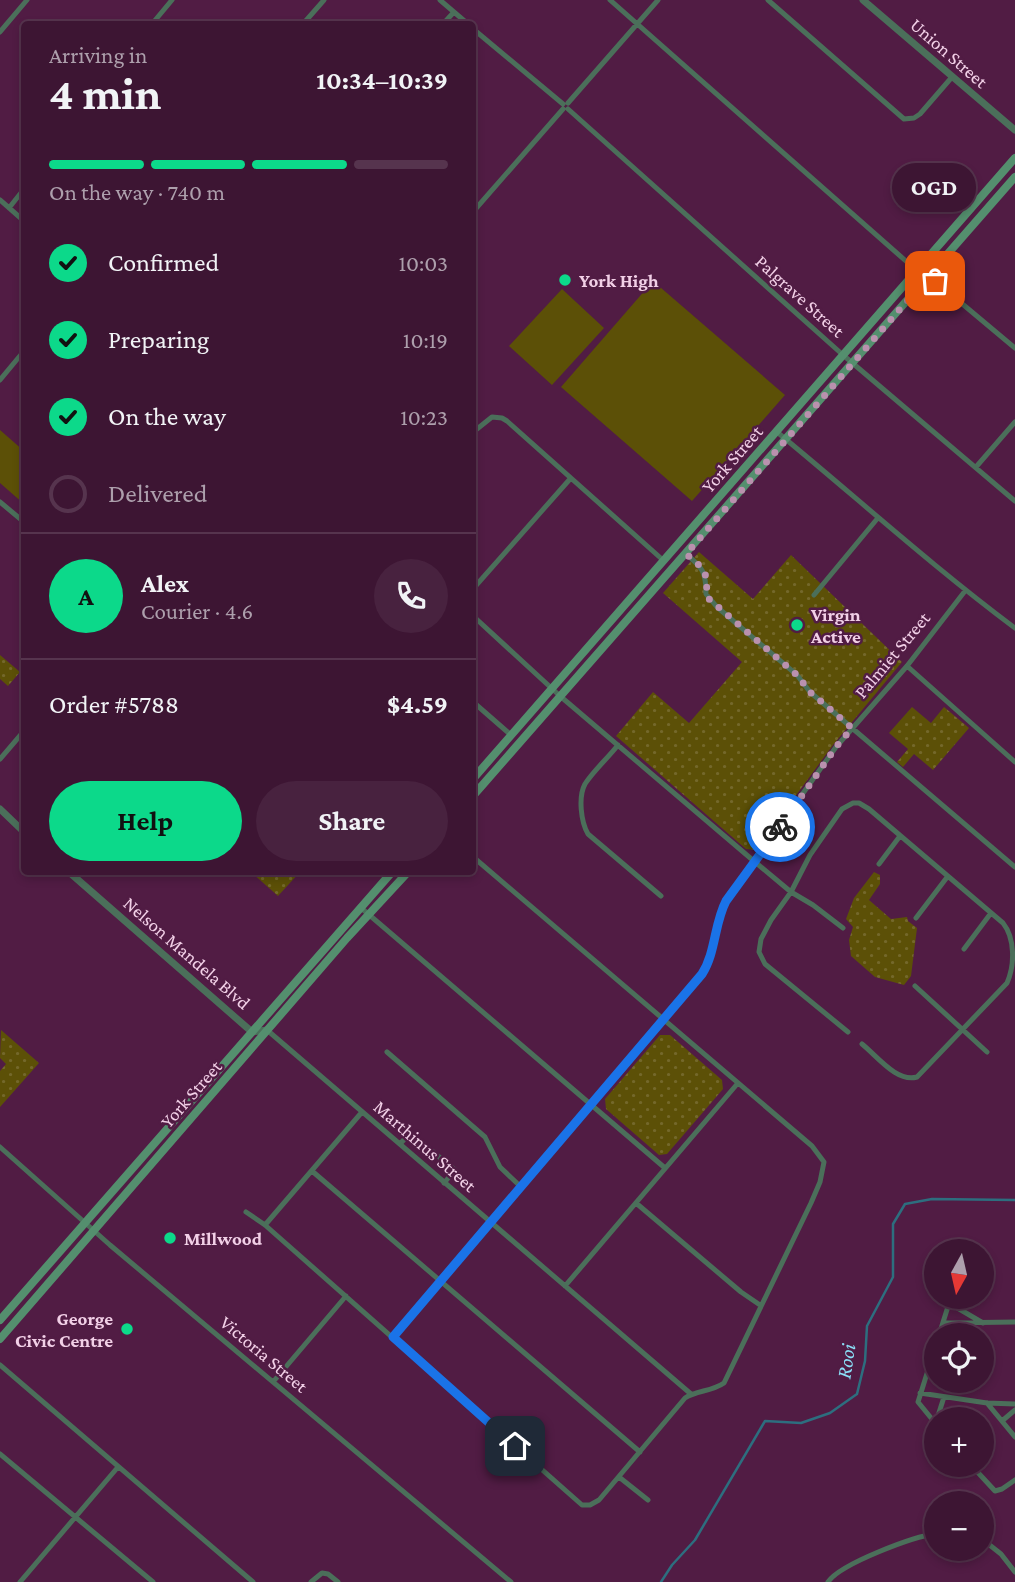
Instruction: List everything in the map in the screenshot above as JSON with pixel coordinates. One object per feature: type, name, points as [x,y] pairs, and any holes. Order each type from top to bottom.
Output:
[{"type":"main road","name":"York Street","points":[[476,775],[1015,158]]},
{"type":"main road","name":"York Street","points":[[476,792],[1015,177]]},
{"type":"main road","name":"York Street","points":[[0,1320],[390,875]]},
{"type":"main road","name":"York Street","points":[[0,1339],[347,938],[405,875]]},
{"type":"street","points":[[0,32],[27,0]]},
{"type":"street","points":[[154,21],[172,0]]},
{"type":"street","points":[[306,21],[324,0]]},
{"type":"street","points":[[440,0],[464,21]]},
{"type":"street","points":[[610,0],[918,270],[929,276],[1015,348]]},
{"type":"street","points":[[476,208],[658,0]]},
{"type":"street","points":[[768,0],[904,119],[920,114],[952,77]]},
{"type":"street","name":"Union Street","points":[[863,0],[1015,130]]},
{"type":"street","points":[[446,21],[454,12]]},
{"type":"street","name":"Palgrave Street","points":[[476,31],[566,106],[852,363],[1015,501]]},
{"type":"street","points":[[21,191],[3,205],[21,219]]},
{"type":"street","points":[[0,380],[21,355]]},
{"type":"street","points":[[476,429],[487,419],[502,418],[664,561]]},
{"type":"street","points":[[976,467],[1015,422]]},
{"type":"street","points":[[776,432],[877,519],[1015,628]]},
{"type":"street","points":[[476,585],[570,479]]},
{"type":"street","points":[[0,502],[21,520]]},
{"type":"street","points":[[814,595],[877,519]]},
{"type":"street","points":[[686,554],[704,571],[709,599],[797,675],[810,692],[1015,867]]},
{"type":"street","name":"Palmiet Street","points":[[393,1337],[707,967],[724,906],[836,747],[907,666],[965,591]]},
{"type":"street","points":[[476,619],[560,696],[755,862],[791,892],[843,928]]},
{"type":"street","points":[[907,666],[1015,762]]},
{"type":"street","points":[[476,705],[511,736]]},
{"type":"street","points":[[0,759],[21,734]]},
{"type":"street","points":[[618,745],[585,785],[582,795],[584,825],[588,834],[661,896]]},
{"type":"street","points":[[848,1032],[761,958],[759,951],[761,939],[791,892],[810,855],[847,805],[853,803],[862,804],[1011,930],[1014,937],[1011,975],[1000,991],[922,1073],[913,1079],[899,1075],[862,1045]]},
{"type":"street","points":[[0,809],[21,829]]},
{"type":"street","points":[[879,864],[900,836]]},
{"type":"street","points":[[246,1212],[265,1225],[582,1505],[590,1505],[599,1500],[679,1403],[691,1394],[709,1391],[724,1383],[820,1182],[824,1163],[812,1146],[476,859]]},
{"type":"street","name":"Nelson Mandela Blvd","points":[[72,875],[252,1032]]},
{"type":"street","points":[[916,918],[948,876]]},
{"type":"street","points":[[360,907],[665,1168]]},
{"type":"street","points":[[964,949],[991,913]]},
{"type":"street","points":[[915,986],[988,1052]]},
{"type":"street","points":[[252,1032],[267,1030]]},
{"type":"street","name":"Marthinus Street","points":[[267,1030],[691,1394]]},
{"type":"street","points":[[387,1052],[485,1137],[500,1167],[521,1187]]},
{"type":"street","points":[[565,1286],[738,1083]]},
{"type":"street","points":[[265,1225],[362,1112]]},
{"type":"street","points":[[400,1144],[410,1133],[455,1170],[444,1183]]},
{"type":"street","name":"Victoria Street","points":[[0,1147],[93,1230],[511,1582]]},
{"type":"street","points":[[312,1171],[640,1452]]},
{"type":"street","points":[[636,1203],[760,1305]]},
{"type":"street","points":[[273,1382],[346,1296]]},
{"type":"street","points":[[947,1309],[943,1323],[1015,1322]]},
{"type":"street","points":[[964,1309],[983,1322]]},
{"type":"street","points":[[0,1365],[253,1582]]},
{"type":"street","points":[[924,1381],[919,1404],[924,1409]]},
{"type":"street","points":[[920,1393],[987,1403],[1015,1404]]},
{"type":"street","points":[[941,1407],[944,1397]]},
{"type":"street","points":[[987,1403],[1015,1437]]},
{"type":"street","points":[[1002,1422],[1015,1410]]},
{"type":"street","points":[[0,1454],[153,1582]]},
{"type":"street","points":[[20,1582],[118,1467]]},
{"type":"street","points":[[618,1477],[648,1500]]},
{"type":"street","points":[[982,1477],[995,1491],[1015,1480]]},
{"type":"street","points":[[828,1582],[842,1568],[924,1535]]},
{"type":"street","points":[[994,1548],[1015,1572]]},
{"type":"street","points":[[313,1580],[325,1573],[338,1582]]},
{"type":"shaded area","points":[[653,281],[785,395],[692,501],[561,387]]},
{"type":"shaded area","points":[[562,289],[604,328],[552,385],[509,346]]},
{"type":"shaded area","points":[[0,430],[21,448],[21,501],[0,483]]},
{"type":"shaded area","points":[[699,552],[753,599],[791,555],[902,662],[833,745],[756,850],[746,849],[616,736],[653,692],[689,723],[742,662],[663,593]]},
{"type":"shaded area","points":[[0,655],[20,672],[8,686],[0,679]]},
{"type":"shaded area","points":[[912,707],[931,723],[944,707],[969,728],[933,770],[914,754],[903,767],[897,762],[908,749],[889,733]]},
{"type":"shaded area","points":[[874,872],[880,875],[880,884],[869,900],[891,919],[907,917],[917,928],[911,976],[904,985],[875,977],[851,956],[849,940],[853,927],[846,919],[854,898]]},
{"type":"shaded area","points":[[254,875],[297,875],[278,896]]},
{"type":"shaded area","points":[[1,1030],[39,1063],[0,1107],[0,1071],[6,1064],[0,1058]]},
{"type":"shaded area","points":[[660,1035],[670,1035],[722,1080],[723,1089],[667,1154],[659,1155],[606,1109],[605,1099]]},
{"type":"waterway","name":"Rooi","points":[[661,1582],[672,1565],[695,1540],[765,1421],[801,1423],[830,1413],[857,1394],[865,1361],[867,1326],[893,1277],[893,1224],[905,1204],[932,1199],[1015,1200]]},
{"type":"way so far","points":[[780,827],[852,728],[810,692],[797,675],[709,599],[704,571],[686,554],[929,276],[935,281]]},
{"type":"place","name":"York High","points":[[565,280]]},
{"type":"place","name":"OGD","points":[[935,281]]},
{"type":"place","name":"Virgin Active","points":[[797,625]]},
{"type":"place","name":"Millwood","points":[[170,1238]]},
{"type":"place","name":"George Civic Centre","points":[[127,1329]]},
{"type":"route","points":[[515,1446],[393,1337],[702,974],[710,958],[716,928],[726,901],[780,827]]}]
